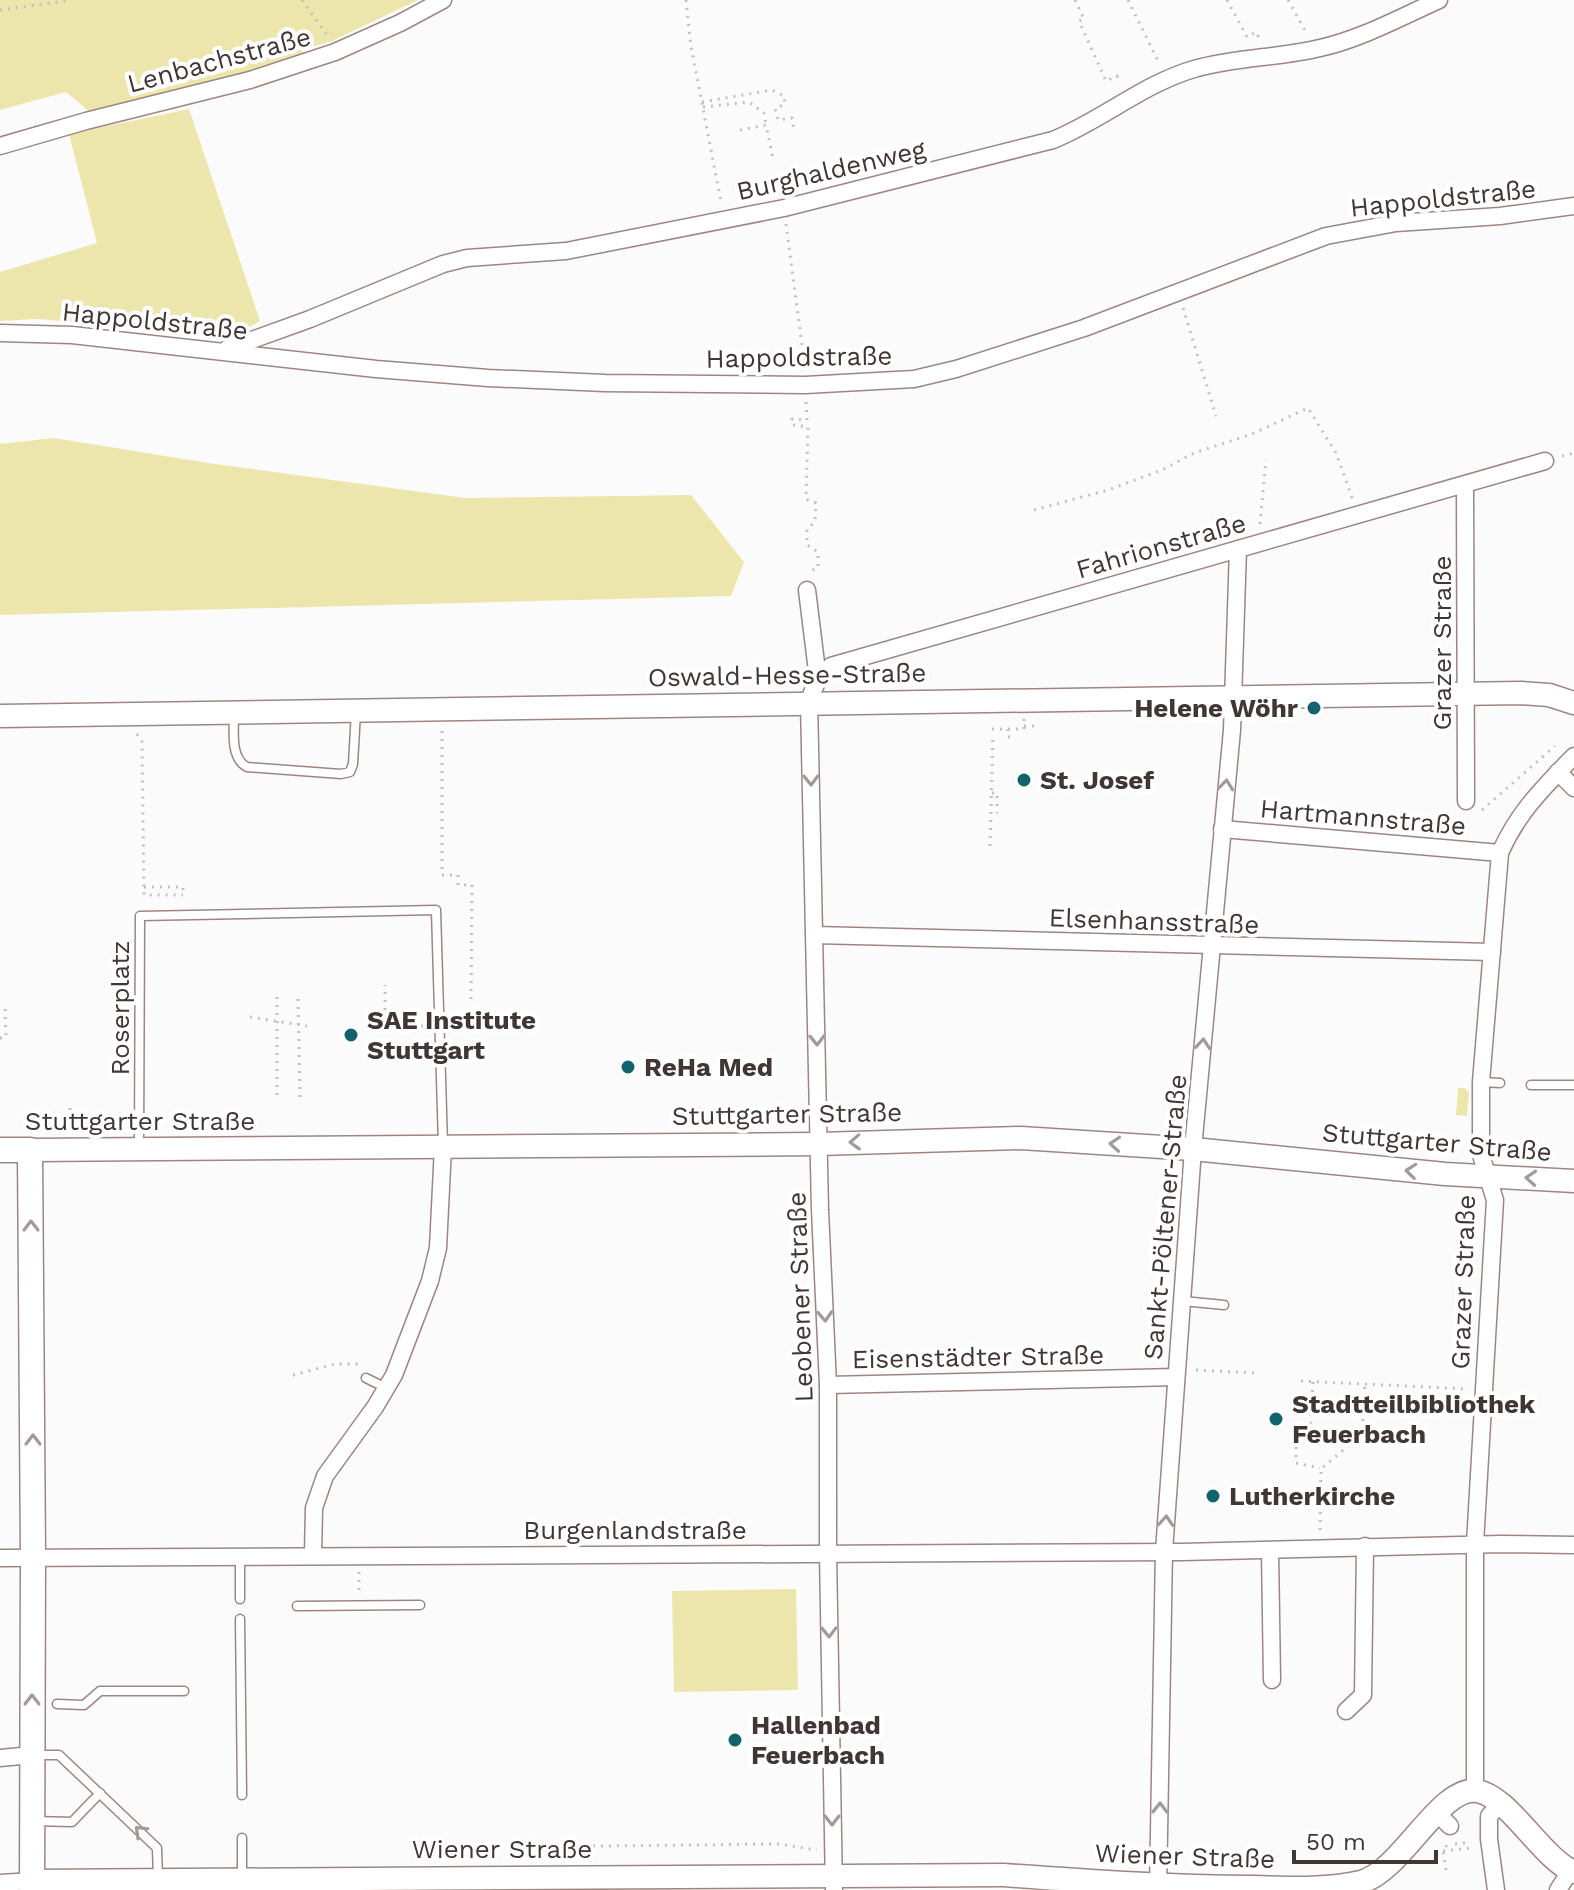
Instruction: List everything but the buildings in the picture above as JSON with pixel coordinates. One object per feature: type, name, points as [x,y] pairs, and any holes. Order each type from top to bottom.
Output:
[{"type":"main road","name":"Stuttgarter Straße","points":[[0,1150],[30,1150]]},
{"type":"main road","points":[[30,1150],[32,1886]]},
{"type":"street","name":"Lenbachstraße","points":[[0,146],[250,80],[335,52],[443,0]]},
{"type":"street","name":"Burghaldenweg","points":[[223,351],[443,264],[467,258],[566,251],[784,208],[1053,140],[1084,127],[1155,85],[1193,69],[1322,48],[1439,0]]},
{"type":"street","name":"Happoldstraße","points":[[0,333],[72,335],[376,369],[488,378],[605,383],[805,385],[914,379],[956,369],[1084,328],[1326,236],[1396,223],[1500,216],[1574,206]]},
{"type":"street","name":"Fahrionstraße","points":[[818,679],[831,666],[1545,461]]},
{"type":"street","name":"Grazer Straße","points":[[1465,486],[1466,801]]},
{"type":"street","name":"Sankt-Pöltener-Straße","points":[[1155,1889],[1164,1551],[1193,1149],[1233,699],[1238,549]]},
{"type":"street","points":[[807,590],[818,679],[809,702]]},
{"type":"street","name":"Oswald-Hesse-Straße","points":[[0,716],[1521,693],[1558,697],[1574,703]]},
{"type":"street","name":"Leobener Straße","points":[[809,702],[828,1385],[834,1882]]},
{"type":"street","name":"Grazer Straße","points":[[1475,1790],[1475,1544],[1495,1200],[1481,1155],[1481,1082],[1500,853],[1512,826],[1540,790],[1574,756]]},
{"type":"street","points":[[1558,772],[1574,788]]},
{"type":"street","name":"Hartmannstraße","points":[[1222,829],[1500,853]]},
{"type":"street","name":"Elsenhansstraße","points":[[814,935],[1492,952]]},
{"type":"street","name":"Stuttgarter Straße","points":[[30,1150],[819,1144],[1021,1138],[1193,1149],[1445,1174],[1574,1181]]},
{"type":"street","points":[[313,1554],[314,1508],[325,1476],[387,1389],[422,1307],[438,1248],[443,1147]]},
{"type":"street","name":"Eisenstädter Straße","points":[[828,1385],[1177,1373]]},
{"type":"street","name":"Burgenlandstraße","points":[[0,1558],[1270,1551],[1365,1546],[1574,1545]]},
{"type":"street","points":[[1346,1711],[1363,1695],[1365,1546]]},
{"type":"street","points":[[1270,1551],[1272,1680]]},
{"type":"street","points":[[0,1758],[32,1755]]},
{"type":"street","points":[[1475,1790],[1500,1804],[1567,1878]]},
{"type":"street","name":"Wiener Straße","points":[[0,1883],[32,1886],[242,1879],[279,1885],[834,1882],[1004,1875],[1155,1889],[1333,1888],[1365,1881],[1385,1870],[1443,1819],[1457,1796],[1475,1790]]},
{"type":"street","points":[[1496,1890],[1487,1848],[1489,1816],[1500,1804]]},
{"type":"street","points":[[1004,1875],[1029,1890]]},
{"type":"lane","points":[[234,713],[236,754],[240,763],[247,767],[341,774],[350,772],[353,764],[356,712]]},
{"type":"lane","name":"Roserplatz","points":[[139,1148],[140,916],[436,910],[438,1027]]},
{"type":"lane","points":[[438,1027],[442,1059],[443,1147]]},
{"type":"lane","points":[[1481,1082],[1500,1083]]},
{"type":"lane","points":[[1531,1085],[1574,1085]]},
{"type":"lane","points":[[1182,1301],[1224,1305]]},
{"type":"lane","points":[[366,1378],[387,1389]]},
{"type":"lane","points":[[240,1555],[240,1599]]},
{"type":"lane","points":[[297,1606],[420,1605]]},
{"type":"lane","points":[[240,1619],[236,1692],[242,1795]]},
{"type":"lane","points":[[57,1704],[84,1705],[100,1691],[184,1691]]},
{"type":"lane","points":[[32,1755],[59,1755],[157,1848],[158,1880]]},
{"type":"lane","points":[[32,1821],[72,1822],[100,1793]]},
{"type":"lane","points":[[242,1838],[242,1879]]},
{"type":"path","points":[[0,10],[71,0]]},
{"type":"path","points":[[302,0],[332,41],[335,52]]},
{"type":"path","points":[[686,0],[722,211],[732,210],[734,218]]},
{"type":"path","points":[[1075,0],[1084,19],[1079,21],[1106,81],[1117,76],[1121,86]]},
{"type":"path","points":[[1128,0],[1160,65]]},
{"type":"path","points":[[1227,0],[1247,37],[1256,32],[1258,36],[1250,41]]},
{"type":"path","points":[[1288,0],[1306,33]]},
{"type":"path","points":[[702,105],[772,90],[784,96],[785,104],[775,109],[778,120],[792,118],[794,130]]},
{"type":"path","points":[[702,105],[749,102],[764,113],[773,158]]},
{"type":"path","points":[[740,130],[766,125]]},
{"type":"path","points":[[784,208],[805,368]]},
{"type":"path","points":[[1178,290],[1216,416]]},
{"type":"path","points":[[1034,510],[1108,490],[1162,470],[1194,453],[1252,434],[1308,408],[1336,453],[1359,515]]},
{"type":"path","points":[[807,420],[792,419],[792,425],[808,427],[806,499],[816,503],[815,521],[807,530],[807,545],[818,552],[818,568],[806,573],[811,588],[807,590]]},
{"type":"path","points":[[1258,544],[1266,460]]},
{"type":"path","points":[[442,711],[442,875],[458,875],[458,885],[472,885],[471,1002]]},
{"type":"path","points":[[136,714],[137,736],[142,742],[144,895],[183,895]]},
{"type":"path","points":[[990,846],[992,732],[1035,726]]},
{"type":"path","points":[[1008,729],[1010,737]]},
{"type":"path","points":[[1478,813],[1555,746]]},
{"type":"path","points":[[992,793],[997,793],[997,813]]},
{"type":"path","points":[[144,887],[183,887]]},
{"type":"path","points":[[385,985],[383,1026],[438,1027]]},
{"type":"path","points":[[277,995],[277,1095]]},
{"type":"path","points":[[298,999],[300,1098]]},
{"type":"path","points":[[0,1038],[6,1037],[5,1008]]},
{"type":"path","points":[[250,1017],[307,1026]]},
{"type":"path","points":[[698,1126],[699,1104]]},
{"type":"path","points":[[753,1106],[753,1126]]},
{"type":"path","points":[[293,1375],[335,1364],[367,1364]]},
{"type":"path","points":[[1177,1373],[1256,1373]]},
{"type":"path","points":[[1301,1381],[1484,1390]]},
{"type":"path","points":[[1313,1382],[1310,1432],[1296,1443],[1296,1463],[1321,1469]]},
{"type":"path","points":[[1320,1549],[1321,1469],[1362,1434],[1365,1385]]},
{"type":"path","points":[[513,1847],[778,1844],[833,1852]]},
{"type":"path","points":[[1446,1870],[1443,1851],[1446,1845],[1487,1848]]},
{"type":"path","points":[[1443,1851],[1487,1848]]},
{"type":"shaded area","points":[[0,0],[418,0],[332,41],[300,50],[310,56],[211,85],[91,113],[66,92],[0,110]]},
{"type":"shaded area","points":[[189,109],[260,321],[233,336],[38,319],[0,321],[0,272],[97,243],[69,134]]},
{"type":"shaded area","points":[[53,438],[465,498],[691,495],[744,562],[731,596],[0,615],[0,444]]},
{"type":"shaded area","points":[[1458,1088],[1465,1088],[1469,1093],[1467,1116],[1456,1115]]},
{"type":"shaded area","points":[[796,1589],[798,1690],[674,1692],[672,1591]]},
{"type":"place","name":"Helene Wöhr","points":[[1314,708]]},
{"type":"place","name":"St. Josef","points":[[1024,780]]},
{"type":"place","name":"SAE Institute Stuttgart","points":[[351,1035]]},
{"type":"place","name":"ReHa Med","points":[[628,1067]]},
{"type":"place","name":"Stadtteilbibliothek Feuerbach","points":[[1276,1419]]},
{"type":"place","name":"Lutherkirche","points":[[1213,1496]]},
{"type":"place","name":"Hallenbad Feuerbach","points":[[735,1740]]}]
